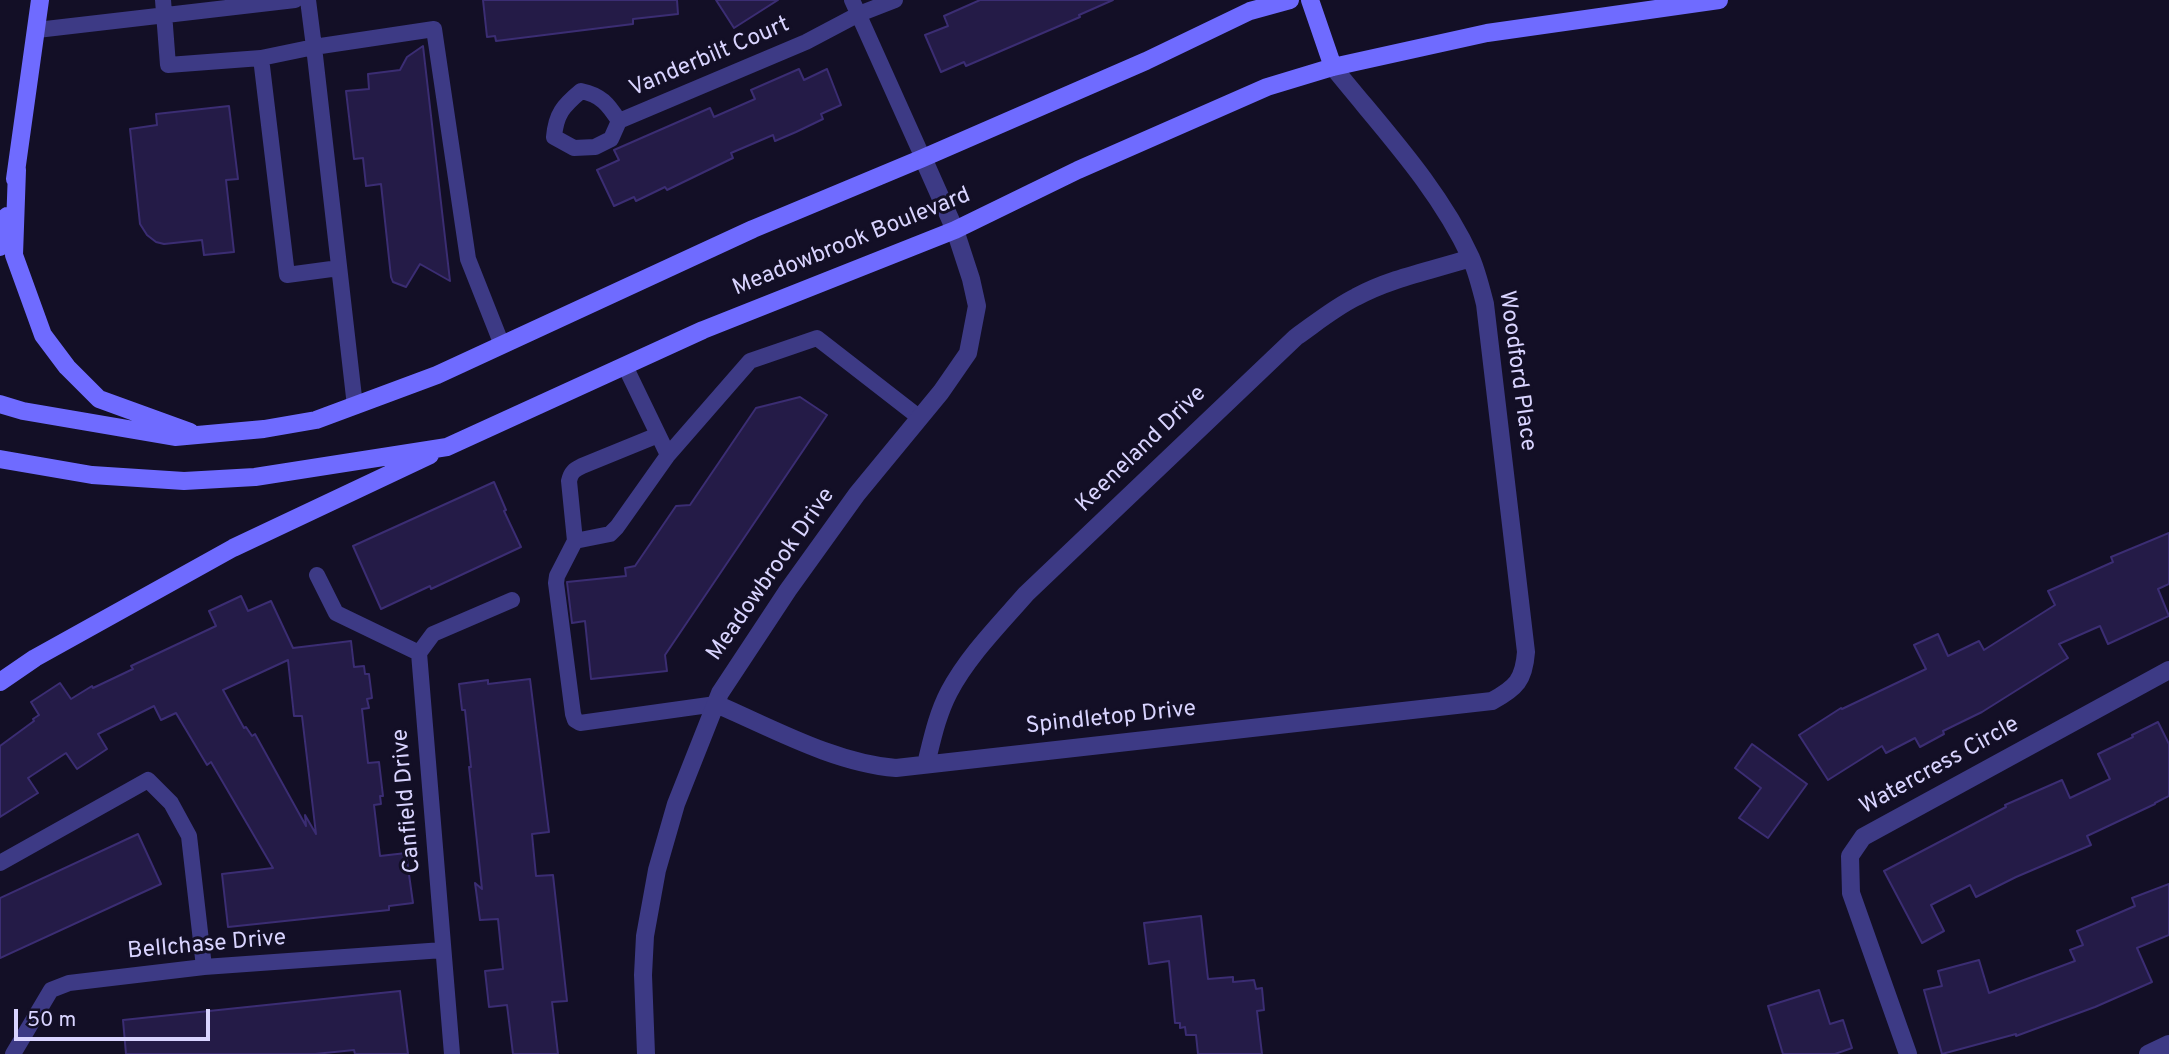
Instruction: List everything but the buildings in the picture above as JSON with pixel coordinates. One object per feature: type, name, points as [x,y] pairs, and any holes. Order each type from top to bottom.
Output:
[{"type":"main road","points":[[0,247],[17,170],[40,0]]},
{"type":"main road","name":"Meadowbrook Boulevard","points":[[0,404],[23,411],[174,438],[264,429],[316,420],[437,375],[753,229],[1146,61],[1250,10],[1290,0]]},
{"type":"main road","points":[[1310,0],[1333,67]]},
{"type":"main road","name":"Meadowbrook Boulevard","points":[[0,459],[92,475],[184,481],[255,477],[447,447],[703,330],[955,230],[1077,170],[1267,87],[1333,67],[1487,33],[1719,0]]},
{"type":"main road","points":[[17,170],[14,255],[43,335],[66,367],[99,399],[200,436]]},
{"type":"main road","points":[[0,682],[35,658],[233,548],[447,447]]},
{"type":"street","name":"Woodford Place","points":[[1333,67],[1419,174],[1448,217],[1471,258],[1485,304],[1526,652],[1524,670],[1518,683]]},
{"type":"street","name":"Meadowbrook Drive","points":[[646,1054],[643,975],[645,936],[657,870],[676,804],[720,693],[788,590],[857,494],[941,392],[968,353],[977,306],[969,271],[955,230],[923,158]]},
{"type":"street","name":"Keeneland Drive","points":[[926,764],[938,719],[949,692],[967,665],[1017,604],[1296,337],[1328,313],[1358,296],[1395,281],[1471,258]]},
{"type":"street","name":"Watercress Circle","points":[[1909,1054],[1851,893],[1850,856],[1863,837],[2169,670]]},
{"type":"street","name":"Spindletop Drive","points":[[716,704],[845,759],[870,766],[896,768],[1492,701],[1506,694],[1518,683]]},
{"type":"street","points":[[2147,1054],[2169,1044]]},
{"type":"lane","points":[[37,30],[164,8],[295,0]]},
{"type":"lane","points":[[308,0],[355,406]]},
{"type":"lane","name":"Vanderbilt Court","points":[[619,121],[806,42],[856,7],[895,0]]},
{"type":"lane","points":[[856,7],[923,158]]},
{"type":"lane","points":[[164,8],[169,65],[261,58],[434,29],[468,259],[502,345]]},
{"type":"lane","points":[[261,58],[287,275],[339,268]]},
{"type":"lane","points":[[575,541],[610,534],[617,527],[668,455],[750,362],[817,338],[920,418]]},
{"type":"lane","points":[[625,366],[668,455]]},
{"type":"lane","points":[[658,435],[582,466],[570,475],[575,541],[556,583],[575,720],[580,723],[716,704]]},
{"type":"lane","points":[[317,575],[336,613],[419,653],[433,634],[512,600]]},
{"type":"lane","name":"Canfield Drive","points":[[419,653],[452,1054]]},
{"type":"lane","points":[[0,863],[148,780],[171,803],[189,836],[204,967]]},
{"type":"lane","name":"Bellchase Drive","points":[[13,1054],[51,990],[69,983],[204,967],[443,950]]}]
